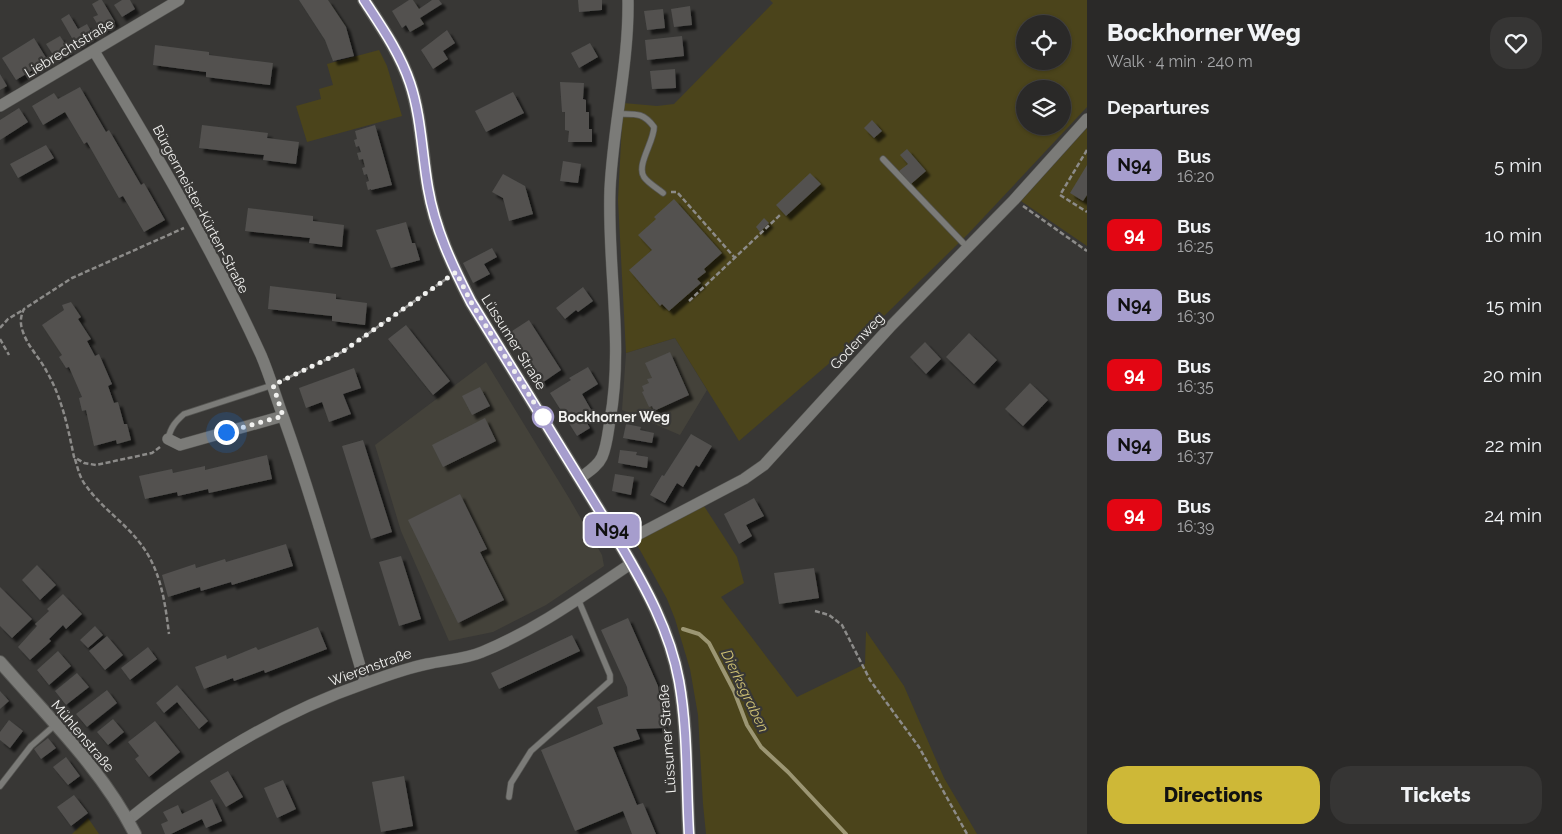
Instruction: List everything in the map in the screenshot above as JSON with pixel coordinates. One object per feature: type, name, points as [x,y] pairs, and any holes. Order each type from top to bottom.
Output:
[{"type":"main road","name":"Lüssumer Straße","points":[[364,0],[399,56],[410,84],[433,214],[444,247],[471,302],[632,563],[658,613],[678,680],[683,715],[689,834]]},
{"type":"main road","name":"Mühlenstraße","points":[[0,662],[106,787],[135,834]]},
{"type":"street","name":"Liebrechtstraße","points":[[0,106],[179,0]]},
{"type":"street","points":[[580,478],[596,466],[602,458],[612,410],[616,366],[610,189],[624,58],[628,0]]},
{"type":"street","name":"Bürgermeister-Kürten-Straße","points":[[94,51],[157,155],[195,223],[261,355],[273,385],[316,515],[365,683]]},
{"type":"street","name":"Godenweg","points":[[620,544],[744,479],[764,465],[890,327],[1014,200],[1087,119]]},
{"type":"street","points":[[168,439],[180,445],[283,416]]},
{"type":"street","name":"Wierenstraße","points":[[128,820],[160,794],[233,745],[296,711],[365,683],[425,664],[481,653],[539,623],[632,563]]},
{"type":"lane","points":[[618,114],[644,116],[654,126],[653,140],[642,164],[642,172],[645,178],[663,193]]},
{"type":"lane","points":[[883,159],[967,247]]},
{"type":"lane","points":[[168,439],[170,429],[175,421],[184,414],[273,385]]},
{"type":"lane","points":[[509,797],[511,784],[531,751],[610,681],[610,675],[578,599]]},
{"type":"lane","points":[[0,786],[31,746],[55,725]]},
{"type":"path","points":[[1087,150],[1060,195],[1087,210]]},
{"type":"path","points":[[663,193],[677,192],[735,258]]},
{"type":"path","points":[[1014,200],[1087,251]]},
{"type":"path","points":[[689,301],[780,215]]},
{"type":"path","points":[[0,328],[8,318],[72,278],[195,223]]},
{"type":"path","points":[[273,385],[342,352],[456,272]]},
{"type":"path","points":[[24,309],[20,318],[22,332],[48,372],[61,402],[79,474],[86,487],[140,544],[158,573],[164,597],[169,634]]},
{"type":"path","points":[[0,339],[9,355]]},
{"type":"path","points":[[74,457],[84,463],[96,465],[152,453],[168,439]]},
{"type":"path","points":[[815,611],[829,615],[842,625],[870,680],[919,747],[967,834]]},
{"type":"shaded area","points":[[770,0],[1087,0],[1087,107],[1071,124],[1071,80],[1016,80],[1016,135],[1061,135],[968,234],[884,316],[739,441],[675,338],[626,353],[618,200],[623,103],[657,106],[674,104],[773,3]]},
{"type":"shaded area","points":[[379,50],[387,66],[402,116],[307,142],[296,106],[321,99],[319,89],[333,85],[327,64]]},
{"type":"shaded area","points":[[1087,128],[1087,246],[1021,201]]},
{"type":"shaded area","points":[[675,338],[707,390],[680,435],[622,410],[626,353]]},
{"type":"shaded area","points":[[486,362],[602,555],[604,566],[546,605],[493,632],[449,641],[401,531],[375,445]]},
{"type":"shaded area","points":[[704,506],[737,557],[744,583],[721,597],[797,697],[865,664],[866,631],[904,686],[944,778],[977,834],[706,834],[698,715],[690,669],[667,599],[635,541]]},
{"type":"shaded area","points":[[88,818],[99,834],[72,834]]},
{"type":"building","points":[[102,0],[115,22],[101,30],[93,17],[98,15],[92,4]]},
{"type":"building","points":[[122,0],[130,0],[135,9],[122,17],[114,5]]},
{"type":"building","points":[[299,0],[328,0],[346,27],[354,56],[333,61],[325,40]]},
{"type":"building","points":[[409,0],[413,0],[419,9],[432,0],[439,0],[442,4],[420,18],[424,24],[410,32],[406,25],[402,28],[392,11]]},
{"type":"building","points":[[578,0],[602,0],[602,10],[579,12]]},
{"type":"building","points":[[690,6],[692,25],[674,27],[671,9]]},
{"type":"building","points":[[663,9],[665,28],[647,30],[644,11]]},
{"type":"building","points":[[69,14],[78,29],[87,24],[93,35],[76,45],[61,19]]},
{"type":"building","points":[[447,30],[455,43],[443,51],[448,59],[433,69],[421,50]]},
{"type":"building","points":[[60,36],[69,50],[55,58],[46,44]]},
{"type":"building","points":[[682,36],[684,56],[647,60],[645,40]]},
{"type":"building","points":[[34,38],[48,61],[16,80],[2,58]]},
{"type":"building","points":[[590,43],[598,57],[579,68],[571,53]]},
{"type":"building","points":[[155,45],[209,52],[209,55],[273,63],[270,85],[206,77],[206,72],[153,65]]},
{"type":"building","points":[[675,69],[676,88],[652,89],[650,71]]},
{"type":"building","points":[[0,74],[7,86],[0,90]]},
{"type":"building","points":[[560,82],[584,83],[583,99],[586,100],[586,112],[589,112],[589,129],[592,129],[592,142],[568,142],[569,131],[565,130],[565,112],[562,112]]},
{"type":"building","points":[[80,87],[106,132],[109,130],[141,185],[144,183],[165,220],[144,232],[123,196],[119,198],[87,142],[84,144],[65,112],[43,125],[32,106],[54,93],[58,99]]},
{"type":"building","points":[[513,92],[524,113],[486,132],[475,111]]},
{"type":"building","points":[[19,108],[28,122],[0,140],[0,120]]},
{"type":"building","points":[[872,120],[882,131],[874,138],[864,128]]},
{"type":"building","points":[[202,125],[268,133],[267,138],[299,142],[296,164],[263,160],[264,155],[199,148]]},
{"type":"building","points":[[375,125],[392,185],[368,190],[366,182],[369,181],[367,174],[364,175],[362,168],[365,167],[363,159],[359,160],[357,153],[361,152],[359,146],[356,147],[354,140],[357,139],[355,131]]},
{"type":"building","points":[[46,145],[54,158],[18,178],[10,164]]},
{"type":"building","points":[[907,149],[926,171],[911,184],[899,171],[908,164],[900,155]]},
{"type":"building","points":[[563,161],[581,164],[578,183],[560,181]]},
{"type":"building","points":[[1087,165],[1087,195],[1083,201],[1070,193]]},
{"type":"building","points":[[810,173],[821,184],[786,216],[776,205]]},
{"type":"building","points":[[503,174],[525,186],[533,214],[509,221],[503,198],[492,192]]},
{"type":"building","points":[[674,199],[722,253],[704,269],[706,272],[697,279],[701,283],[669,311],[662,304],[660,306],[629,270],[652,250],[638,235]]},
{"type":"building","points":[[248,208],[313,216],[313,221],[344,225],[342,247],[309,243],[310,238],[245,231]]},
{"type":"building","points":[[764,218],[769,223],[760,232],[756,227]]},
{"type":"building","points":[[406,222],[412,243],[415,243],[420,260],[391,268],[376,230]]},
{"type":"building","points":[[492,248],[497,257],[484,264],[490,274],[473,283],[463,263]]},
{"type":"building","points":[[270,286],[336,294],[336,299],[367,303],[365,325],[332,321],[332,316],[268,309]]},
{"type":"building","points":[[583,287],[593,301],[578,312],[576,310],[565,319],[556,308]]},
{"type":"building","points":[[71,302],[81,317],[78,319],[91,339],[87,341],[95,356],[99,354],[112,384],[108,386],[114,403],[118,402],[131,440],[117,444],[116,440],[94,446],[86,410],[82,411],[79,398],[82,397],[69,367],[66,368],[59,357],[62,355],[42,325],[64,310],[62,305]]},
{"type":"building","points":[[529,320],[561,370],[542,383],[509,333]]},
{"type":"building","points":[[406,325],[450,381],[433,395],[388,339]]},
{"type":"building","points":[[969,333],[997,360],[974,384],[946,357]]},
{"type":"building","points":[[925,342],[941,359],[926,374],[910,357]]},
{"type":"building","points":[[670,352],[689,395],[654,411],[652,406],[649,407],[642,392],[644,391],[642,386],[649,383],[647,379],[652,378],[645,363]]},
{"type":"building","points":[[588,367],[598,384],[582,394],[593,413],[584,418],[590,428],[577,436],[550,393],[571,380],[569,378]]},
{"type":"building","points":[[354,368],[361,388],[343,394],[351,414],[329,422],[322,402],[306,408],[299,388]]},
{"type":"building","points":[[1030,383],[1048,400],[1023,426],[1005,409]]},
{"type":"building","points":[[480,387],[490,406],[472,415],[462,396]]},
{"type":"building","points":[[485,418],[496,441],[443,467],[432,445]]},
{"type":"building","points":[[626,424],[641,427],[640,430],[654,433],[652,443],[623,438]]},
{"type":"building","points":[[691,434],[712,446],[699,467],[696,465],[683,487],[677,483],[665,503],[650,495]]},
{"type":"building","points":[[363,440],[392,532],[371,539],[342,446]]},
{"type":"building","points":[[620,450],[637,452],[636,455],[648,457],[647,468],[618,463]]},
{"type":"building","points":[[267,455],[272,479],[209,493],[208,489],[178,496],[177,492],[145,499],[139,476],[172,469],[173,473],[205,466],[205,470]]},
{"type":"building","points":[[615,474],[634,477],[631,495],[612,491]]},
{"type":"building","points":[[460,494],[487,549],[480,552],[504,600],[458,623],[408,520]]},
{"type":"building","points":[[754,498],[764,516],[746,525],[752,536],[739,544],[724,514]]},
{"type":"building","points":[[286,544],[293,566],[232,585],[231,582],[201,591],[200,587],[168,597],[162,575],[195,564],[196,568],[225,559],[226,562]]},
{"type":"building","points":[[401,556],[421,619],[399,626],[379,562]]},
{"type":"building","points":[[37,565],[56,585],[40,600],[22,580]]},
{"type":"building","points":[[814,568],[819,598],[779,604],[774,573]]},
{"type":"building","points":[[0,587],[32,619],[12,638],[0,626]]},
{"type":"building","points":[[63,594],[82,614],[66,629],[63,625],[49,639],[51,641],[30,660],[18,647],[37,626],[35,624],[49,611],[47,609]]},
{"type":"building","points":[[628,618],[658,686],[663,728],[636,729],[640,739],[613,747],[637,805],[643,803],[656,834],[632,834],[623,811],[575,831],[541,750],[603,724],[597,707],[628,696],[627,687],[601,630]]},
{"type":"building","points":[[95,626],[103,635],[88,648],[80,640]]},
{"type":"building","points":[[318,627],[327,649],[265,673],[264,670],[234,681],[233,678],[204,689],[195,667],[226,655],[227,659],[256,647],[258,650]]},
{"type":"building","points":[[572,635],[580,651],[499,689],[491,673]]},
{"type":"building","points":[[107,636],[123,655],[105,670],[89,651]]},
{"type":"building","points":[[148,647],[157,659],[130,680],[121,668]]},
{"type":"building","points":[[58,651],[71,666],[49,685],[37,670]]},
{"type":"building","points":[[77,673],[89,687],[66,705],[55,691]]},
{"type":"building","points":[[177,685],[208,721],[199,729],[177,702],[164,713],[156,703]]},
{"type":"building","points":[[107,690],[117,703],[87,727],[76,714]]},
{"type":"building","points":[[0,691],[9,701],[0,709]]},
{"type":"building","points":[[113,719],[124,732],[108,745],[97,732]]},
{"type":"building","points":[[9,720],[23,731],[10,748],[0,740],[0,732]]},
{"type":"building","points":[[155,721],[180,752],[149,777],[135,759],[139,756],[128,742]]},
{"type":"building","points":[[48,738],[56,748],[41,759],[34,749]]},
{"type":"building","points":[[66,757],[80,776],[68,785],[53,767]]},
{"type":"building","points":[[228,771],[243,797],[226,807],[210,781]]},
{"type":"building","points":[[404,776],[413,826],[381,832],[372,782]]},
{"type":"building","points":[[283,780],[296,809],[277,818],[264,788]]},
{"type":"building","points":[[74,795],[88,813],[71,826],[57,807]]},
{"type":"building","points":[[212,799],[222,821],[206,828],[202,819],[171,834],[165,834],[161,824],[168,821],[163,812],[178,805],[182,814]]},
{"type":"waterway","name":"Dierksgraben","points":[[683,629],[699,634],[709,643],[734,691],[747,725],[761,747],[788,772],[846,834]]},
{"type":"bus line","name":"N94","points":[[364,0],[399,56],[410,84],[416,109],[433,214],[444,247],[471,302],[643,582],[658,613],[678,680],[683,715],[689,834]]},
{"type":"place","name":"Bockhorner Weg","points":[[543,417]]},
{"type":"route","points":[[226,432],[283,416],[273,385],[342,352],[456,272],[471,302],[543,417]]}]
